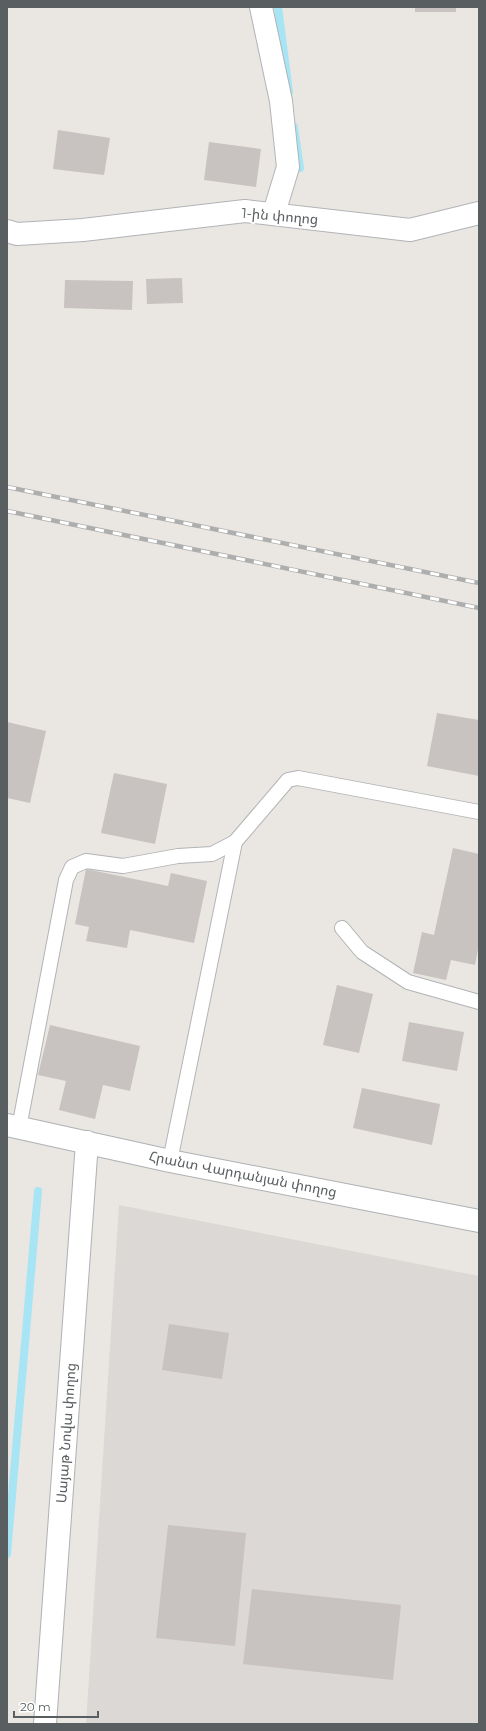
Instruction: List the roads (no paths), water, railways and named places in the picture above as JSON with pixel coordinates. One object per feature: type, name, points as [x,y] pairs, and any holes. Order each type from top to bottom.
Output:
[{"type":"main road","points":[[261,7],[281,101],[288,167],[274,213]]},
{"type":"main road","name":"1-ին փողոց","points":[[7,232],[17,234],[83,230],[245,211],[274,213],[410,230],[479,213]]},
{"type":"main road","name":"Հրանտ Վարդանյան փողոց","points":[[13,1127],[170,1160],[479,1221]]},
{"type":"main road","name":"Սայաթ Նովա փողոց","points":[[45,1724],[87,1142]]},
{"type":"lane","points":[[13,1127],[66,880],[72,867],[86,861],[123,866],[178,856],[212,854],[235,842],[288,780],[298,778],[479,812]]},
{"type":"lane","points":[[170,1160],[235,842]]},
{"type":"lane","points":[[342,928],[362,952],[408,982],[479,1002]]},
{"type":"waterway","points":[[278,7],[289,92]]},
{"type":"waterway","points":[[294,127],[300,168]]},
{"type":"waterway","points":[[7,1554],[38,1191]]},
{"type":"railway","points":[[7,487],[479,583]]},
{"type":"railway","points":[[7,511],[479,608]]}]
